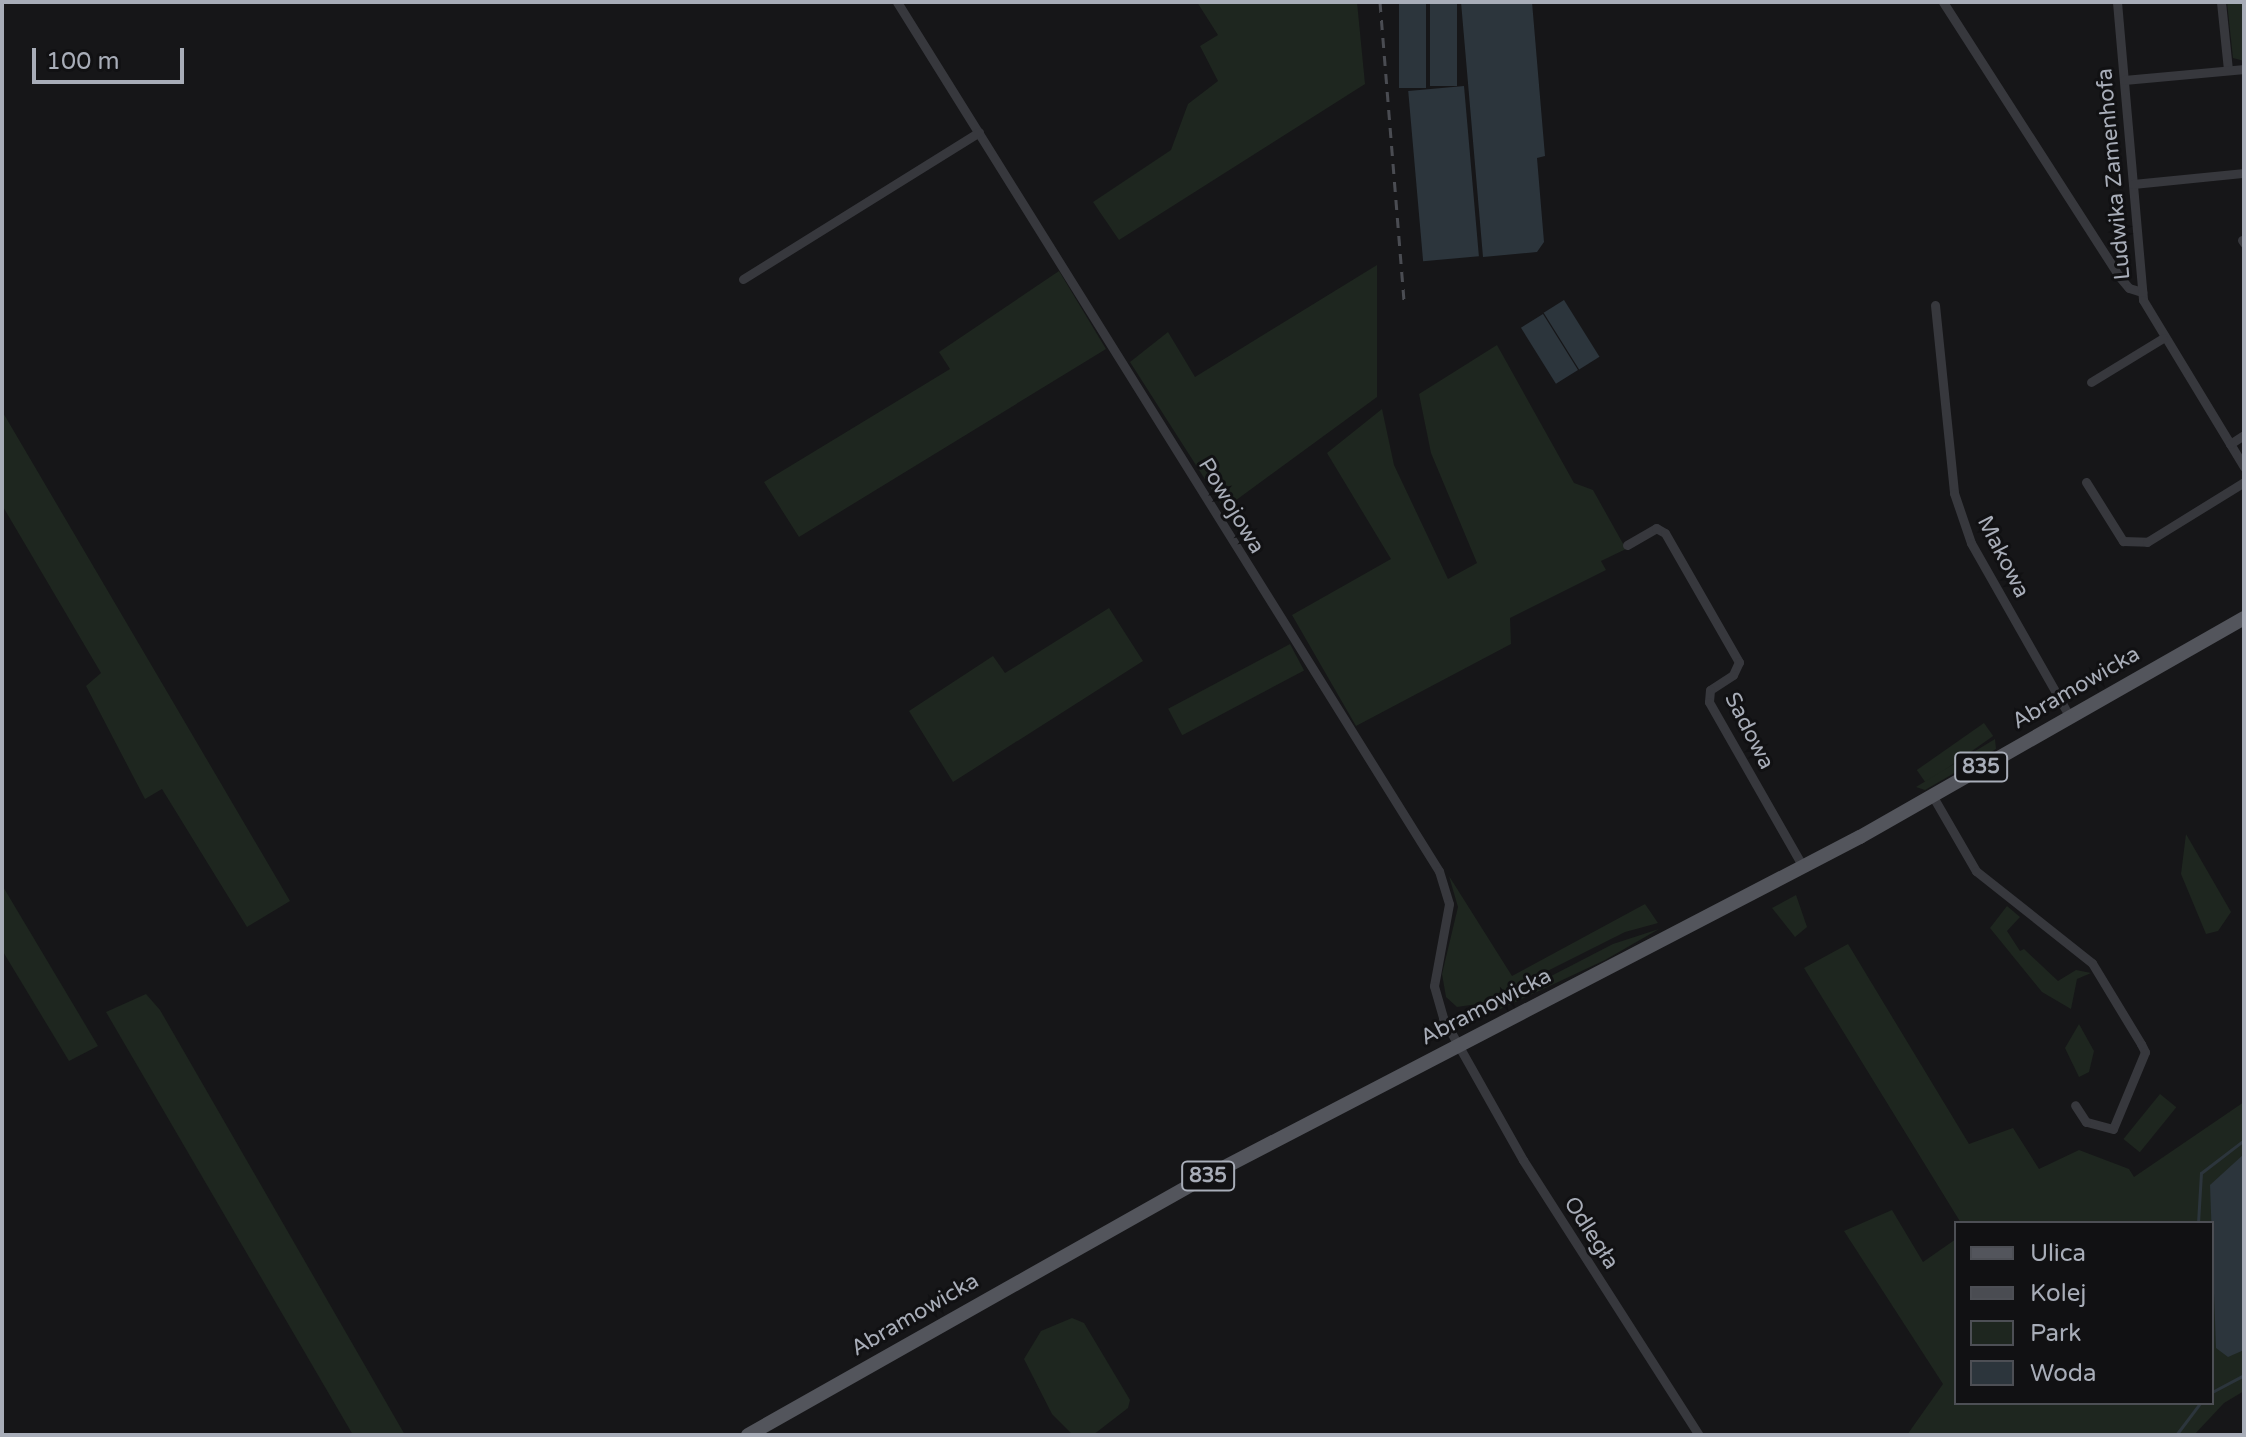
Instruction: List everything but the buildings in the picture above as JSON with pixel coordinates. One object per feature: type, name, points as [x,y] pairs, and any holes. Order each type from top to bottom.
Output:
[{"type":"main road","name":"Abramowicka","points":[[748,1435],[1172,1195],[1803,867],[2244,618]]},
{"type":"street","name":"Powojowa","points":[[897,2],[1441,876],[1448,917],[1434,986],[1458,1047]]},
{"type":"street","points":[[1943,2],[2118,275],[2129,288],[2142,292]]},
{"type":"street","name":"Ludwika Zamenhofa","points":[[2117,2],[2142,292],[2163,338],[2244,467]]},
{"type":"street","points":[[2221,2],[2228,70]]},
{"type":"street","points":[[2124,80],[2244,69]]},
{"type":"street","points":[[743,279],[979,132]]},
{"type":"street","points":[[2133,184],[2244,173]]},
{"type":"street","name":"Makowa","points":[[1935,305],[1954,493],[1971,543],[2070,717]]},
{"type":"street","points":[[2091,382],[2163,338]]},
{"type":"street","points":[[2230,444],[2244,435]]},
{"type":"street","points":[[2086,482],[2123,541],[2147,542],[2244,482]]},
{"type":"street","name":"Sadowa","points":[[1627,545],[1656,528],[1665,533],[1739,662],[1733,675],[1710,690],[1709,702],[1803,867]]},
{"type":"street","points":[[1932,795],[1976,871],[2092,963],[2145,1052],[2113,1129],[2086,1122],[2075,1105]]},
{"type":"street","name":"Odległa","points":[[1458,1047],[1523,1160],[1699,1435]]},
{"type":"green space","points":[[1197,2],[1357,2],[1365,84],[1119,240],[1093,202],[1171,150],[1188,104],[1218,81],[1200,46],[1218,35]]},
{"type":"green space","points":[[2227,2],[2244,2],[2244,61],[2233,58]]},
{"type":"green space","points":[[1377,265],[1377,397],[1224,509],[1130,362],[1168,332],[1195,377]]},
{"type":"green space","points":[[1059,271],[1106,349],[799,537],[764,482],[950,369],[939,352]]},
{"type":"green space","points":[[1497,345],[1574,483],[1593,490],[1626,549],[1601,561],[1606,570],[1510,618],[1511,644],[1356,726],[1292,615],[1391,559],[1327,453],[1382,409],[1394,465],[1448,579],[1477,563],[1431,453],[1419,394]]},
{"type":"green space","points":[[2,411],[290,901],[247,927],[162,789],[145,799],[86,686],[101,673],[2,505]]},
{"type":"green space","points":[[1109,608],[1143,661],[953,782],[909,711],[993,656],[1005,673]]},
{"type":"green space","points":[[1290,644],[1304,670],[1182,735],[1168,709]]},
{"type":"green space","points":[[1984,723],[1993,736],[1926,783],[1917,770]]},
{"type":"green space","points":[[1995,739],[1996,749],[1925,790],[1916,787]]},
{"type":"green space","points":[[2186,834],[2231,912],[2218,931],[2206,934],[2181,874]]},
{"type":"green space","points":[[1449,876],[1512,976],[1645,904],[1658,923],[1625,932],[1484,1003],[1457,1007],[1446,997],[1442,974],[1458,907]]},
{"type":"green space","points":[[2,885],[98,1046],[69,1061],[2,950]]},
{"type":"green space","points":[[1796,895],[1807,927],[1795,937],[1772,908]]},
{"type":"green space","points":[[2007,906],[2020,917],[2007,931],[2020,951],[2024,949],[2058,981],[2076,970],[2091,973],[2077,979],[2071,1009],[2042,992],[1990,928]]},
{"type":"green space","points":[[1659,929],[1605,960],[1490,1014],[1487,1009],[1613,944]]},
{"type":"green space","points":[[1848,944],[1969,1144],[2013,1128],[2039,1169],[2079,1150],[2129,1169],[2134,1177],[2244,1102],[2244,1391],[2224,1403],[2194,1435],[1907,1435],[1943,1384],[1844,1231],[1892,1210],[1923,1262],[1954,1240],[1954,1405],[2214,1405],[2214,1221],[1960,1221],[1804,968]]},
{"type":"green space","points":[[146,994],[160,1010],[405,1435],[353,1435],[106,1012]]},
{"type":"green space","points":[[2079,1024],[2094,1051],[2089,1072],[2079,1077],[2065,1048]]},
{"type":"green space","points":[[2160,1094],[2176,1107],[2140,1152],[2123,1139]]},
{"type":"green space","points":[[1072,1318],[1084,1323],[1130,1400],[1128,1408],[1093,1435],[1071,1433],[1052,1414],[1024,1359],[1041,1331]]},
{"type":"water","points":[[1399,2],[1426,2],[1426,88],[1399,88]]},
{"type":"water","points":[[1430,2],[1457,2],[1457,86],[1430,86]]},
{"type":"water","points":[[1461,2],[1532,2],[1545,156],[1537,158],[1544,242],[1537,252],[1483,257]]},
{"type":"water","points":[[1464,86],[1479,256],[1423,261],[1408,91]]},
{"type":"water","points":[[1564,300],[1600,357],[1579,370],[1544,313]]},
{"type":"water","points":[[1543,314],[1578,370],[1556,384],[1521,328]]},
{"type":"water","points":[[2244,1154],[2244,1350],[2228,1357],[2216,1348],[2214,1221],[2211,1221],[2210,1185]]},
{"type":"waterway","points":[[2198,1221],[2201,1173],[2244,1140]]},
{"type":"waterway","points":[[2214,1391],[2244,1375]]},
{"type":"waterway","points":[[2176,1435],[2198,1405]]},
{"type":"railway","points":[[1380,2],[1404,302]]}]
